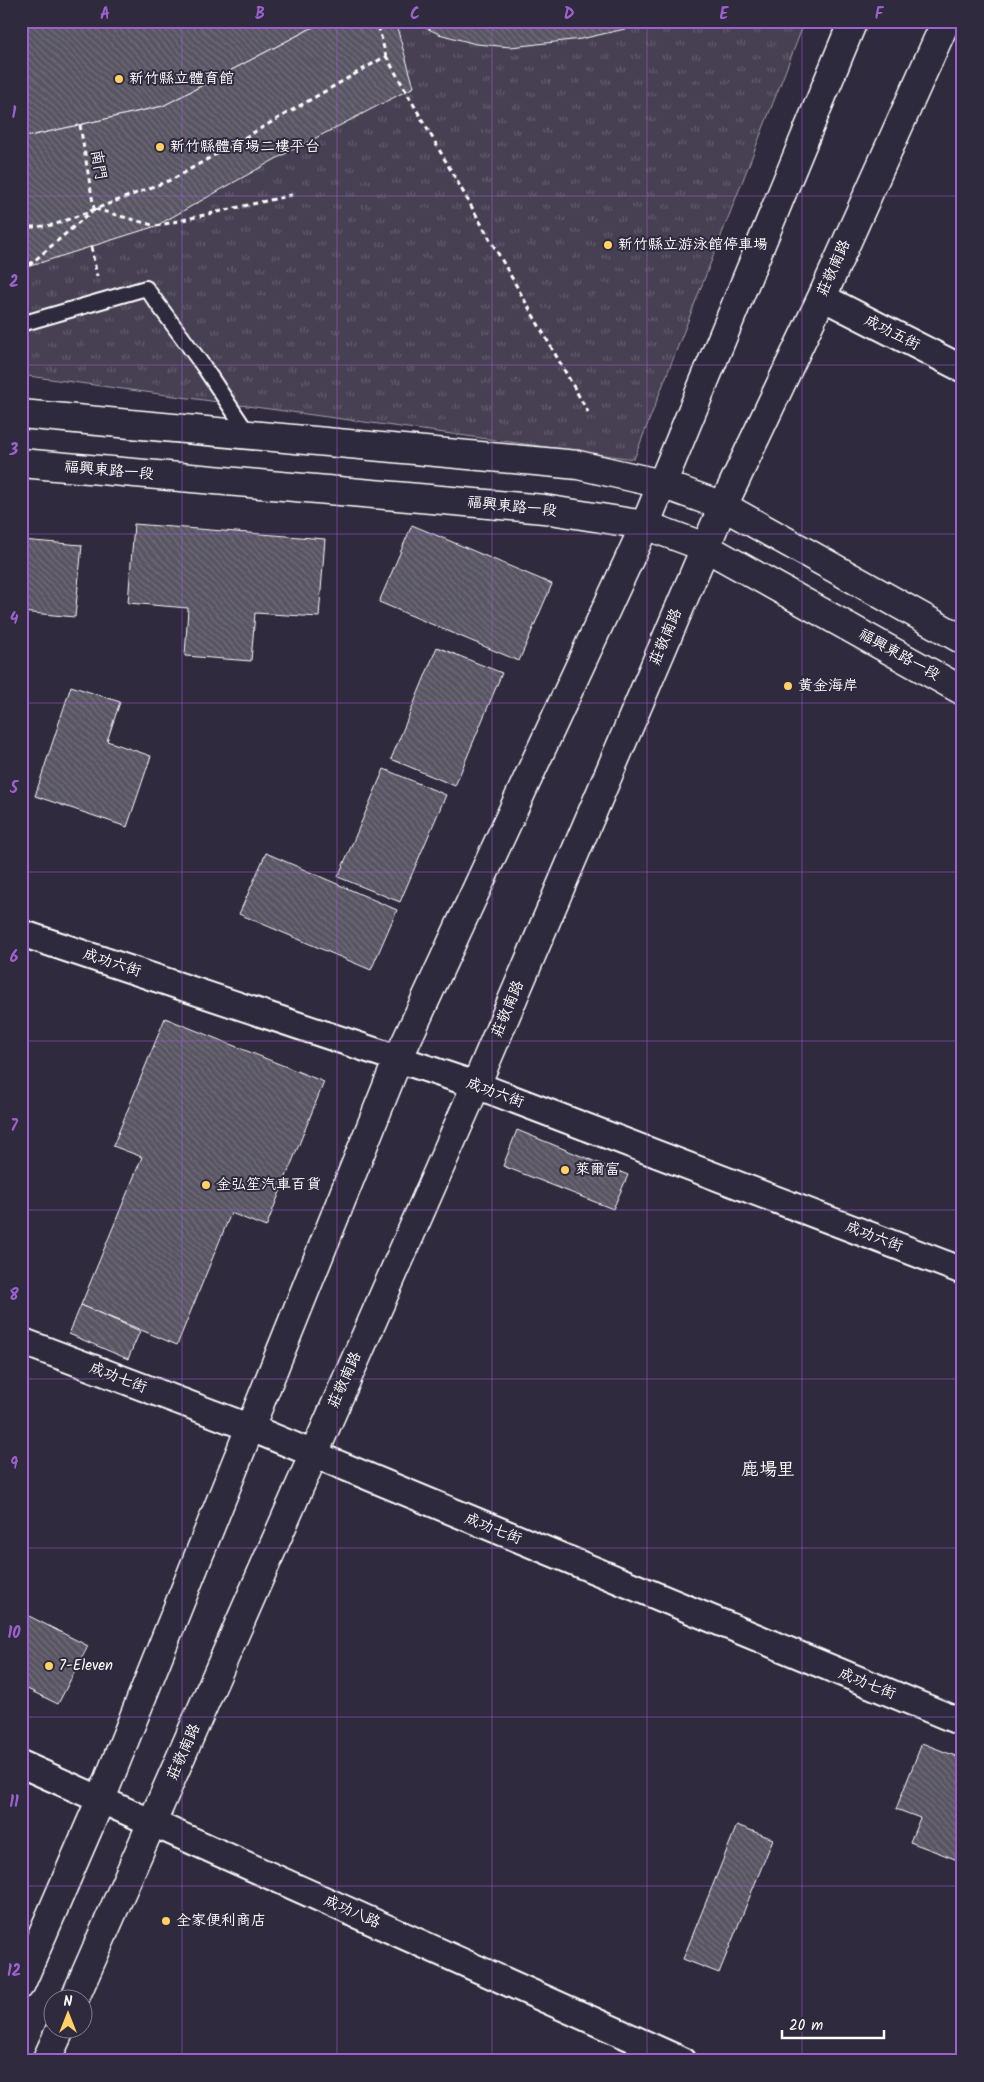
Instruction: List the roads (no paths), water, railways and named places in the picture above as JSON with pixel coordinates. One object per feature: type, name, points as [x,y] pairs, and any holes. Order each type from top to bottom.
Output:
[{"type":"street","points":[[21,1984],[101,1799],[398,1059],[645,526],[853,21]]},
{"type":"street","name":"莊敬南路","points":[[78,1990],[476,1085],[722,506],[822,297],[946,21]]},
{"type":"street","name":"成功五街","points":[[822,297],[963,369]]},
{"type":"street","points":[[21,414],[578,465],[662,484],[722,506],[963,640]]},
{"type":"street","name":"福興東路一段","points":[[21,463],[544,509],[645,526],[705,547],[963,691]]},
{"type":"street","name":"成功六街","points":[[21,933],[476,1085],[963,1271]]},
{"type":"street","name":"成功七街","points":[[21,1341],[251,1428],[963,1723]]},
{"type":"street","name":"成功八路","points":[[21,1764],[684,2061]]},
{"type":"street","points":[[46,2061],[55,2040]]},
{"type":"lane","points":[[21,324],[146,288],[204,367],[249,435]]},
{"type":"place","name":"新竹縣立體育館","points":[[119,79]]},
{"type":"place","name":"新竹縣體育場二樓平台","points":[[160,147]]},
{"type":"place","name":"新竹縣立游泳館停車場","points":[[608,245]]},
{"type":"place","name":"黄金海岸","points":[[788,686]]},
{"type":"place","name":"萊爾富","points":[[565,1170]]},
{"type":"place","name":"金弘笙汽車百貨","points":[[206,1185]]},
{"type":"place","name":"7-Eleven","points":[[49,1666]]},
{"type":"place","name":"全家便利商店","points":[[166,1921]]},
{"type":"district","name":"鹿場里","points":[[768,1470]]}]
